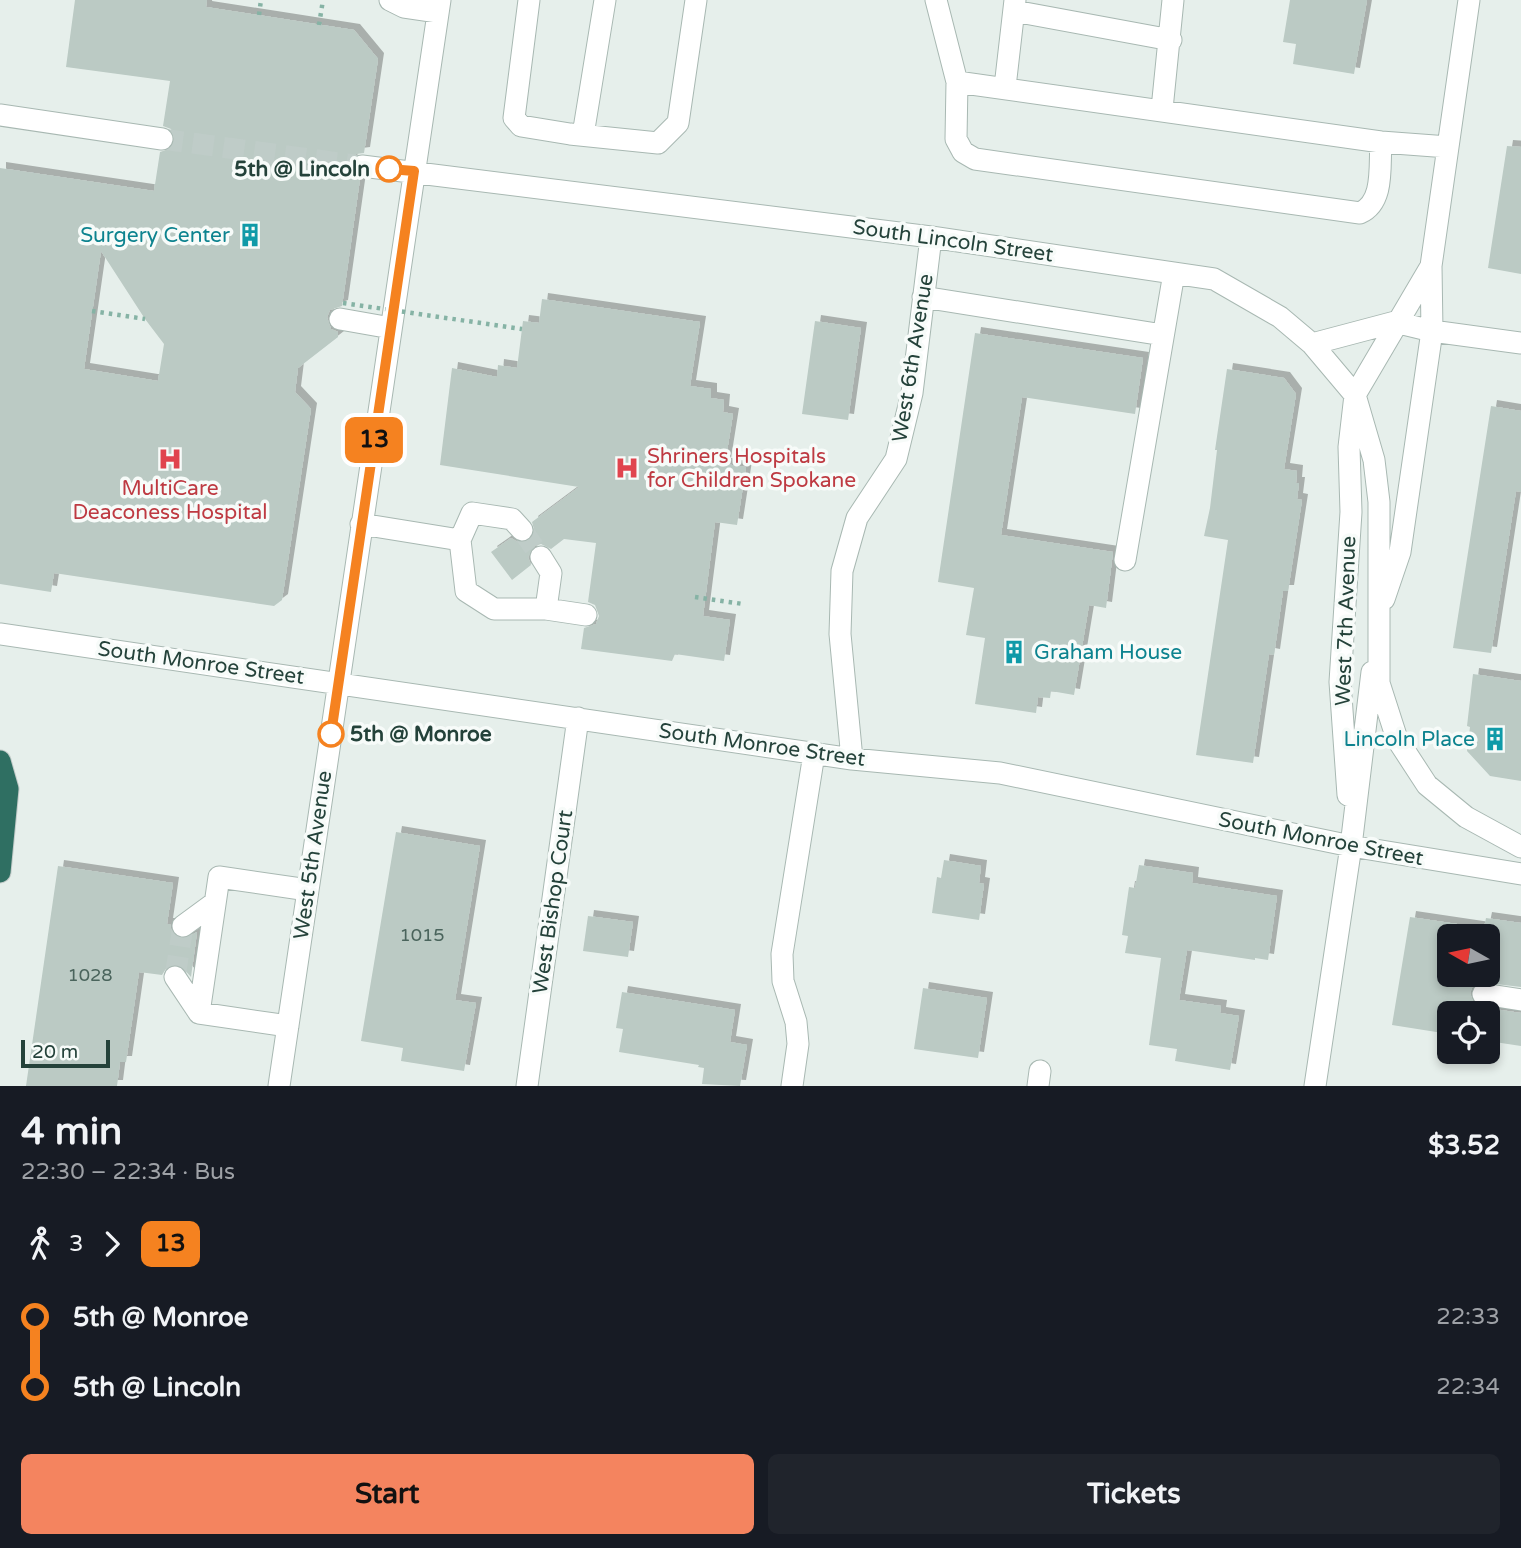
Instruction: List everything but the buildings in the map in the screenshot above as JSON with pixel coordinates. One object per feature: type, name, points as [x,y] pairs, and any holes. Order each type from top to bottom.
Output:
[{"type":"highway","points":[[0,761],[8,789],[0,872]]},
{"type":"street","points":[[390,0],[404,7],[439,6]]},
{"type":"street","points":[[529,0],[514,118],[521,126],[658,143],[678,123],[696,0]]},
{"type":"street","points":[[583,135],[605,0]]},
{"type":"street","points":[[936,0],[957,82],[956,139],[963,152],[975,159],[1360,213],[1369,209],[1377,196],[1381,142]]},
{"type":"street","points":[[1162,109],[1173,0]]},
{"type":"street","name":"West 7th Avenue","points":[[1315,1086],[1352,846],[1378,615],[1400,552],[1432,331],[1431,266],[1469,0]]},
{"type":"street","name":"West 5th Avenue","points":[[279,1086],[439,6]]},
{"type":"street","points":[[1006,88],[1015,6],[1171,40]]},
{"type":"street","points":[[957,82],[1381,142],[1448,147]]},
{"type":"street","points":[[0,115],[162,139]]},
{"type":"street","name":"South Lincoln Street","points":[[362,166],[931,237],[1214,279],[1280,317],[1312,344]]},
{"type":"street","name":"West 6th Avenue","points":[[852,759],[840,634],[842,571],[857,518],[896,458],[912,393],[931,237]]},
{"type":"street","name":"West 7th Avenue","points":[[1352,846],[1340,682],[1351,512],[1349,447],[1355,395],[1395,322],[1431,266]]},
{"type":"street","points":[[1125,560],[1174,273]]},
{"type":"street","points":[[923,298],[1163,335]]},
{"type":"street","points":[[342,311],[391,328]]},
{"type":"street","points":[[1312,344],[1395,322],[1432,331],[1521,343]]},
{"type":"street","name":"West 7th Avenue","points":[[1312,344],[1355,395],[1374,460],[1379,502],[1379,683],[1397,739],[1427,785],[1466,817],[1521,847]]},
{"type":"street","points":[[522,530],[512,519],[472,513],[460,540],[466,591],[494,609],[546,609],[586,615]]},
{"type":"street","points":[[361,524],[460,540]]},
{"type":"street","points":[[541,557],[551,573],[546,609]]},
{"type":"street","name":"South Monroe Street","points":[[0,634],[814,754],[1000,773],[1352,846],[1521,874]]},
{"type":"street","name":"West Bishop Court","points":[[527,1086],[578,718]]},
{"type":"street","points":[[792,1086],[798,1044],[796,1022],[783,981],[782,954],[814,754]]},
{"type":"street","points":[[199,1013],[219,877],[308,890]]},
{"type":"street","points":[[183,926],[213,904]]},
{"type":"street","points":[[175,977],[199,1013],[288,1026]]},
{"type":"street","points":[[1483,994],[1521,1000]]},
{"type":"path","points":[[258,15],[261,0]]},
{"type":"path","points":[[319,25],[323,0]]},
{"type":"path","points":[[92,311],[145,319]]},
{"type":"path","points":[[342,311],[522,328]]},
{"type":"path","points":[[695,597],[743,604]]},
{"type":"tunnel","points":[[162,139],[362,166]]},
{"type":"tunnel","points":[[522,530],[541,557]]},
{"type":"tunnel","points":[[175,977],[183,926]]},
{"type":"bus line","name":"13","points":[[331,734],[414,171],[389,169]]},
{"type":"place","name":"5th @ Lincoln","points":[[389,169]]},
{"type":"place","name":"Surgery Center","points":[[250,235]]},
{"type":"place","name":"MultiCare Deaconess Hospital","points":[[170,459]]},
{"type":"place","name":"Shriners Hospitals for Children Spokane","points":[[627,468]]},
{"type":"place","name":"Graham House","points":[[1014,652]]},
{"type":"place","name":"5th @ Monroe","points":[[331,734]]},
{"type":"place","name":"Lincoln Place","points":[[1495,739]]}]
